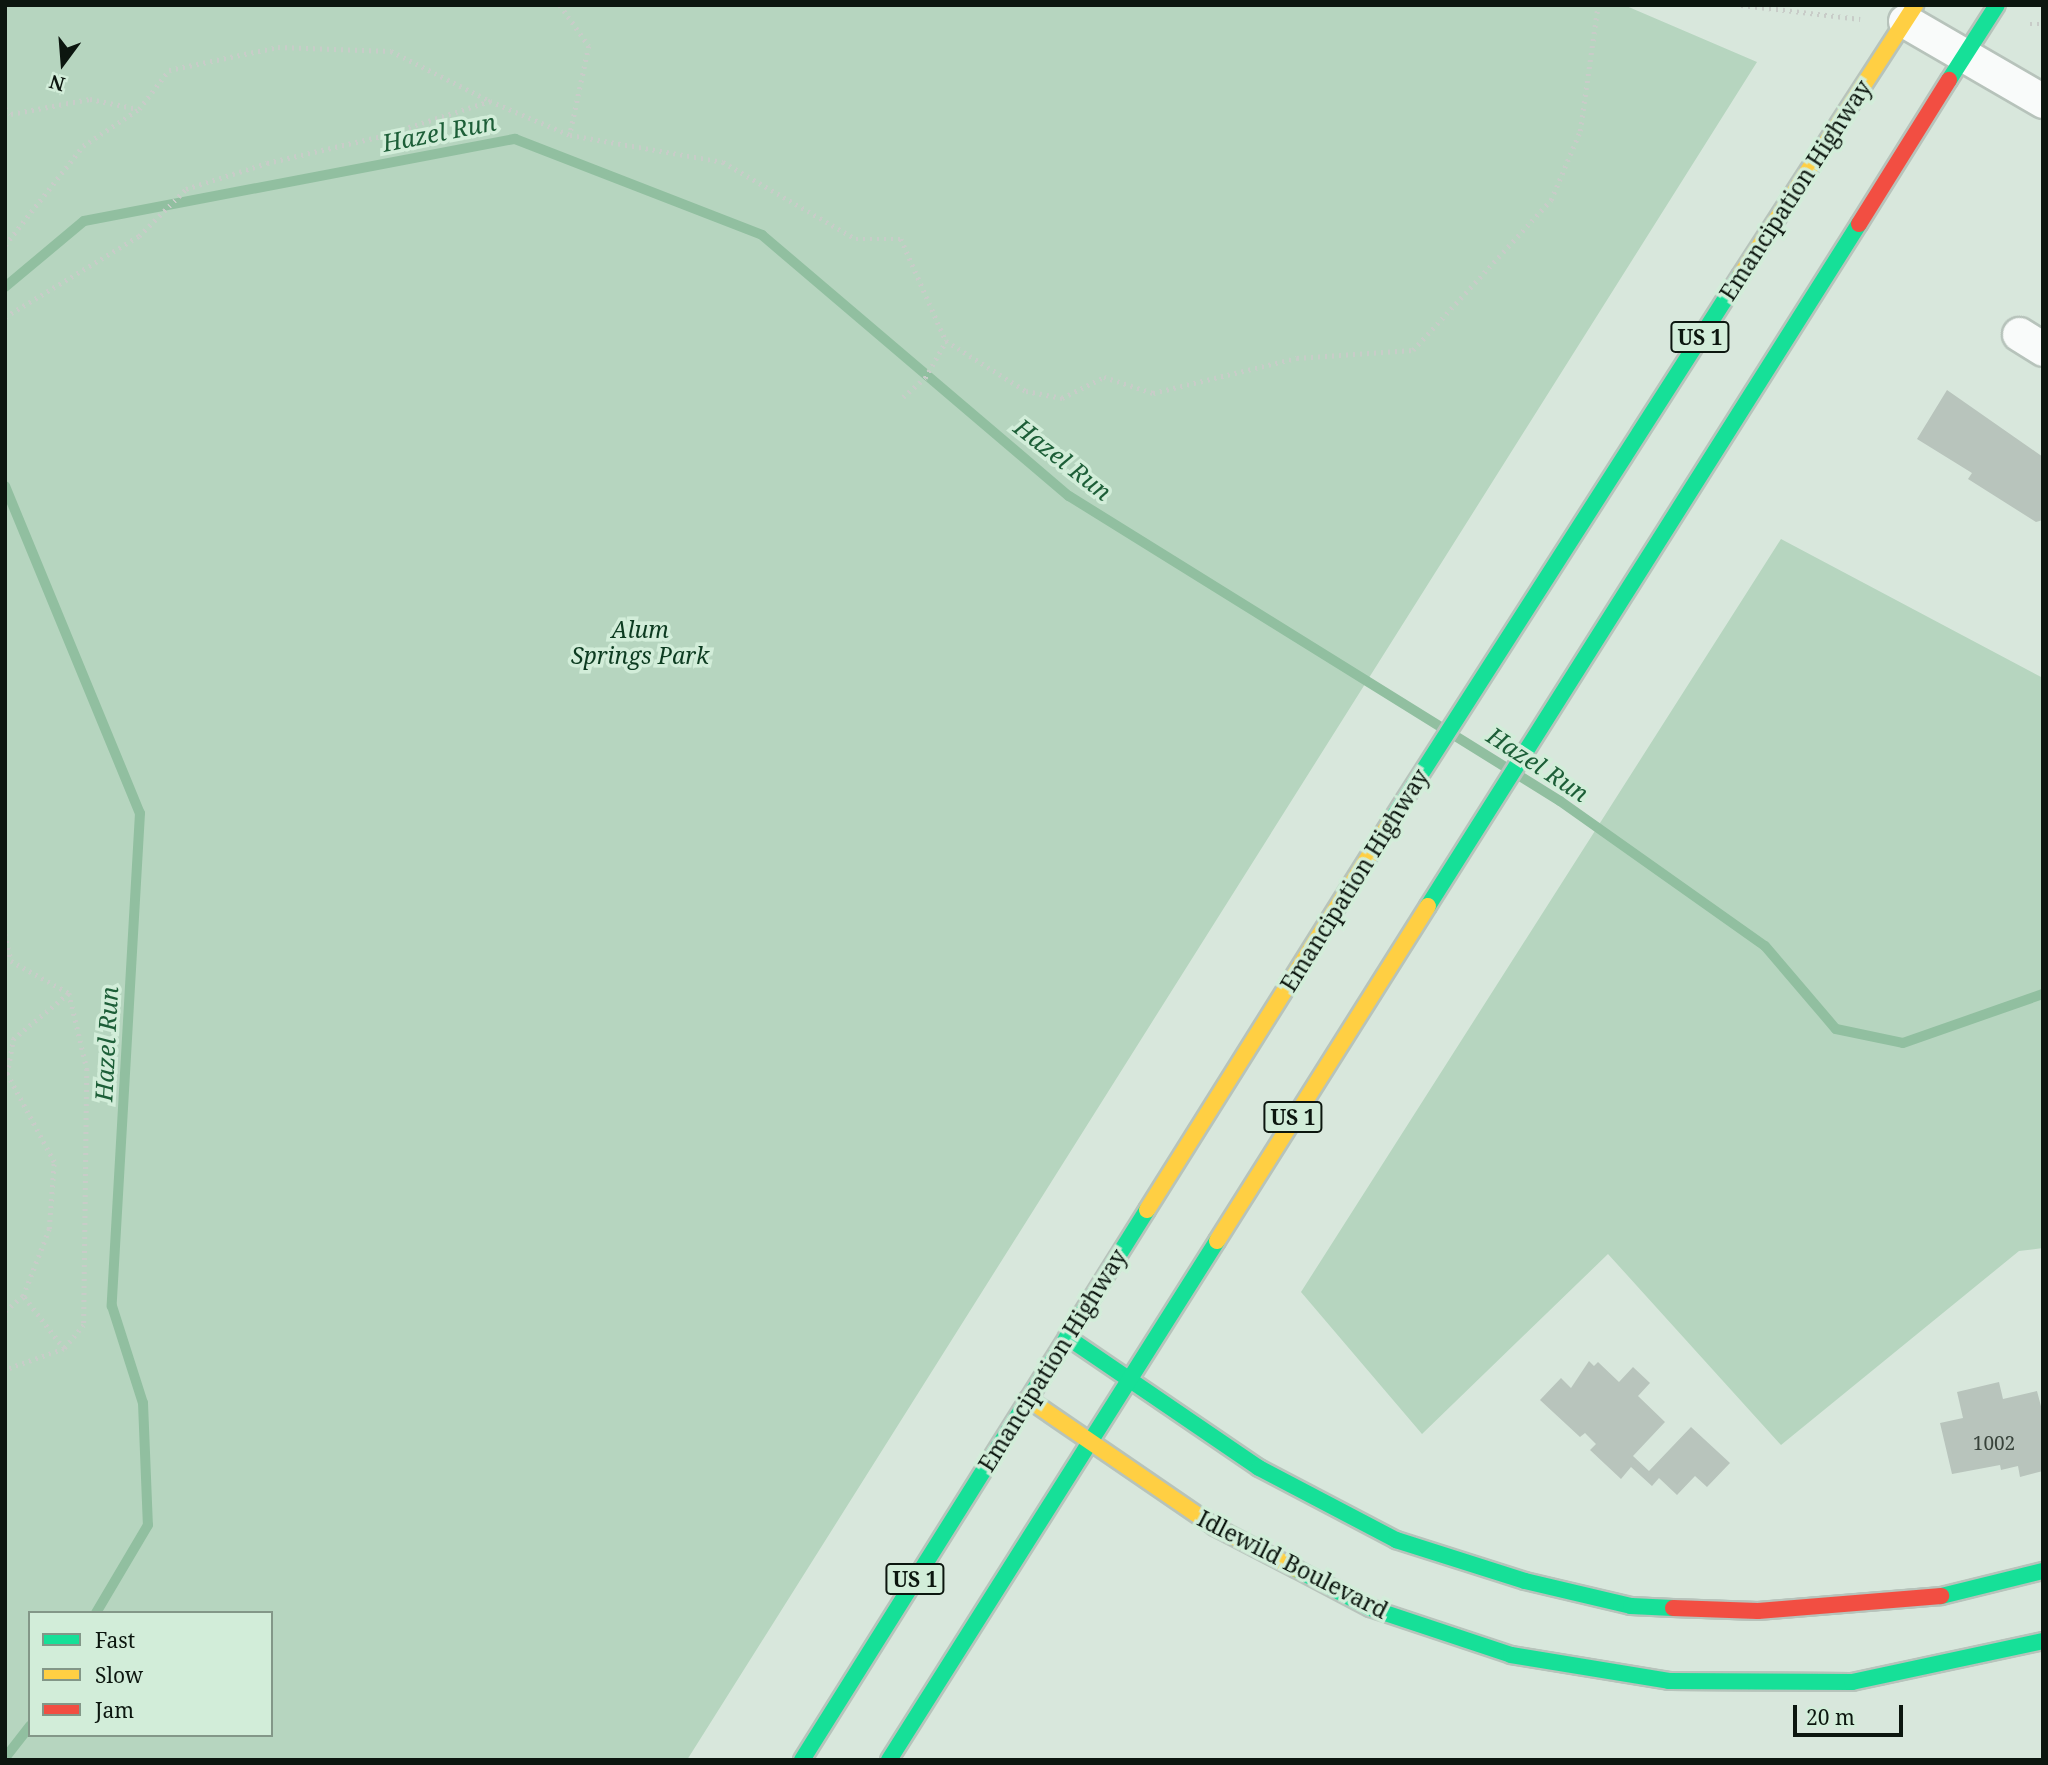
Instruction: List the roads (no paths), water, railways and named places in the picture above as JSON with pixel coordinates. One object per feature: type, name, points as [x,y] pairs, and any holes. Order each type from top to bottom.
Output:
[{"type":"main road","name":"US 1","points":[[889,1760],[1997,5]]},
{"type":"main road","name":"Emancipation Highway","points":[[802,1760],[1496,653],[1910,13]]},
{"type":"main road","points":[[1067,1337],[1127,1381],[1259,1468],[1396,1539],[1525,1581],[1631,1606],[1758,1612],[1934,1598],[2043,1571]]},
{"type":"main road","name":"Idlewild Boulevard","points":[[1028,1399],[1088,1444],[1215,1527],[1370,1608],[1511,1656],[1670,1681],[1852,1682],[2043,1641]]},
{"type":"street","points":[[1910,13],[1963,58],[2043,102]]},
{"type":"waterway","name":"Hazel Run","points":[[5,287],[84,221],[515,139],[762,235],[1069,496],[1560,801],[1765,946],[1836,1029],[1903,1043],[2043,994]]},
{"type":"waterway","name":"Hazel Run","points":[[5,486],[140,813],[112,1306],[143,1403],[148,1525],[97,1611]]},
{"type":"waterway","name":"Hazel Run","points":[[5,1758],[28,1729]]},
{"type":"park label","name":"Alum Springs Park","points":[[640,642]]}]
